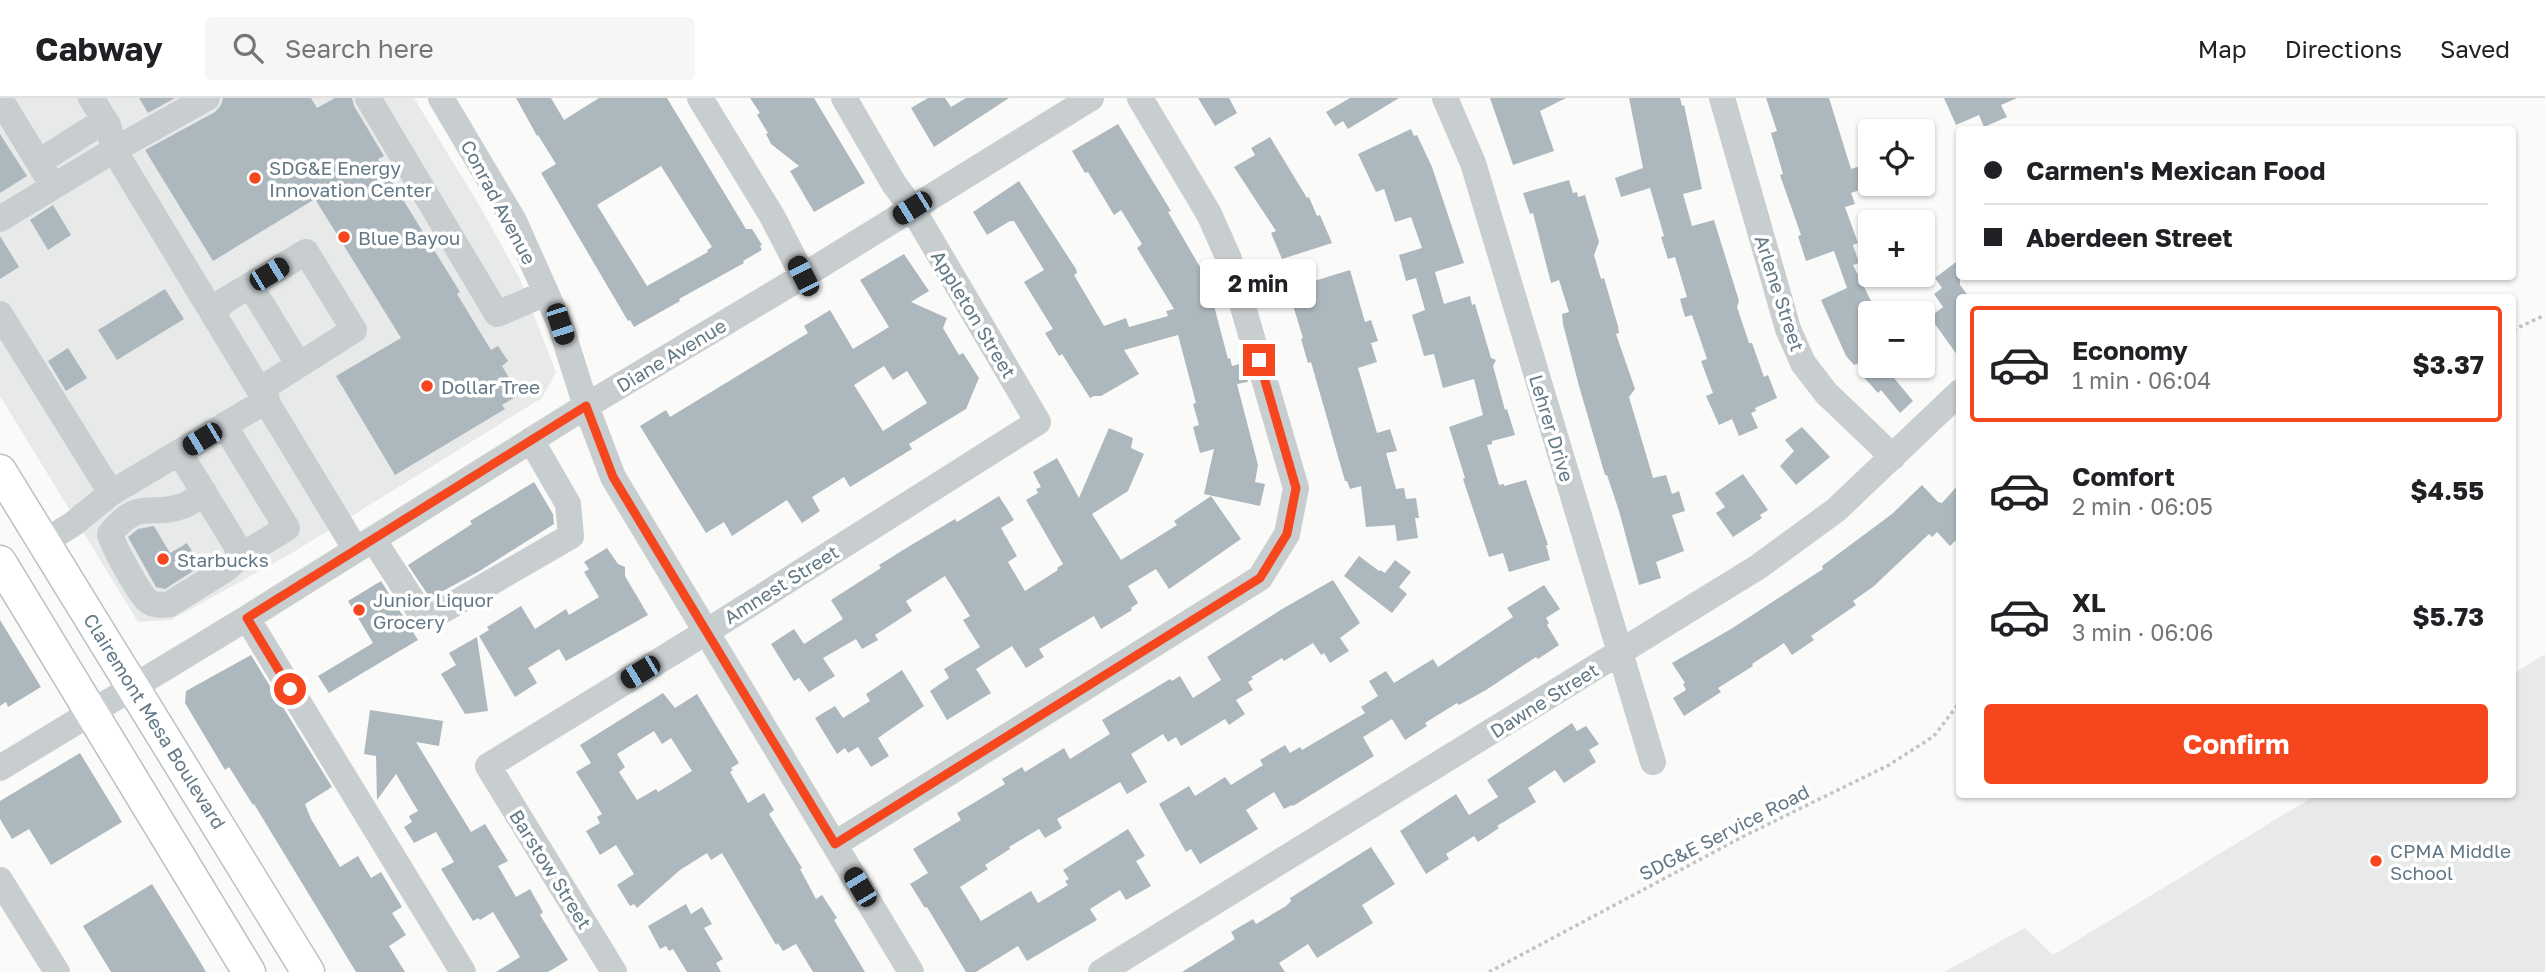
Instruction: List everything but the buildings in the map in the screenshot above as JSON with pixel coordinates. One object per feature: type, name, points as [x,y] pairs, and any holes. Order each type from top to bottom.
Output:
[{"type":"main road","name":"Clairemont Mesa Boulevard","points":[[0,471],[308,972]]},
{"type":"main road","points":[[0,562],[249,972]]},
{"type":"street","points":[[0,219],[207,98]]},
{"type":"street","points":[[368,98],[497,314],[546,293]]},
{"type":"street","name":"Conrad Avenue","points":[[441,98],[514,221],[560,324],[586,406],[613,477],[911,972]]},
{"type":"street","points":[[700,98],[772,216],[803,276]]},
{"type":"street","name":"Appleton Street","points":[[844,98],[1038,422]]},
{"type":"street","name":"Diane Avenue","points":[[0,768],[1091,98]]},
{"type":"street","points":[[835,844],[1260,578],[1287,534],[1296,488],[1229,259],[1209,214],[1140,98]]},
{"type":"street","name":"Lehrer Drive","points":[[1445,98],[1473,163],[1653,762]]},
{"type":"street","name":"Arlene Street","points":[[1722,98],[1788,329],[1803,363],[1826,393],[1893,457]]},
{"type":"street","points":[[10,102],[53,186]]},
{"type":"street","points":[[39,162],[98,109],[114,150],[264,395],[365,544],[422,615],[440,612],[570,536],[568,504],[531,440]]},
{"type":"street","points":[[44,542],[73,524],[111,493],[224,425],[299,365],[354,330],[306,252],[224,300],[215,313]]},
{"type":"street","points":[[250,285],[299,365]]},
{"type":"street","points":[[0,314],[111,493]]},
{"type":"street","name":"Dawne Street","points":[[1101,972],[1620,654],[1781,551],[1836,510],[1956,396]]},
{"type":"street","name":"Amnest Street","points":[[488,766],[1038,422]]},
{"type":"street","points":[[204,492],[185,505],[163,510],[139,509],[119,522],[110,534],[113,545],[148,600],[159,605],[170,604],[287,528],[224,425]]},
{"type":"street","points":[[179,452],[242,555]]},
{"type":"street","points":[[247,618],[463,972]]},
{"type":"street","name":"Barstow Street","points":[[488,766],[614,972]]},
{"type":"street","points":[[0,880],[57,972]]},
{"type":"path","points":[[2516,329],[2545,315]]},
{"type":"path","name":"SDG&E Service Road","points":[[1489,972],[1744,836],[1889,765],[1934,736],[1956,707]]},
{"type":"shaded area","points":[[0,98],[414,98],[520,279],[556,372],[542,398],[292,553],[171,620],[138,622],[0,396]]},
{"type":"shaded area","name":"CPMA Middle School","points":[[2545,654],[2545,972],[1944,972],[2025,928],[2053,955],[2311,798],[2516,798],[2516,672]]},
{"type":"place","name":"SDG&E Energy Innovation Center","points":[[255,178]]},
{"type":"place","name":"Blue Bayou","points":[[344,237]]},
{"type":"place","name":"Dollar Tree","points":[[427,386]]},
{"type":"place","name":"Starbucks","points":[[163,559]]},
{"type":"place","name":"Junior Liquor Grocery","points":[[359,610]]},
{"type":"place","name":"CPMA Middle School","points":[[2376,861]]},
{"type":"route","points":[[290,689],[247,618],[586,406],[613,477],[835,844],[1260,578],[1287,534],[1296,488],[1259,360]]}]
